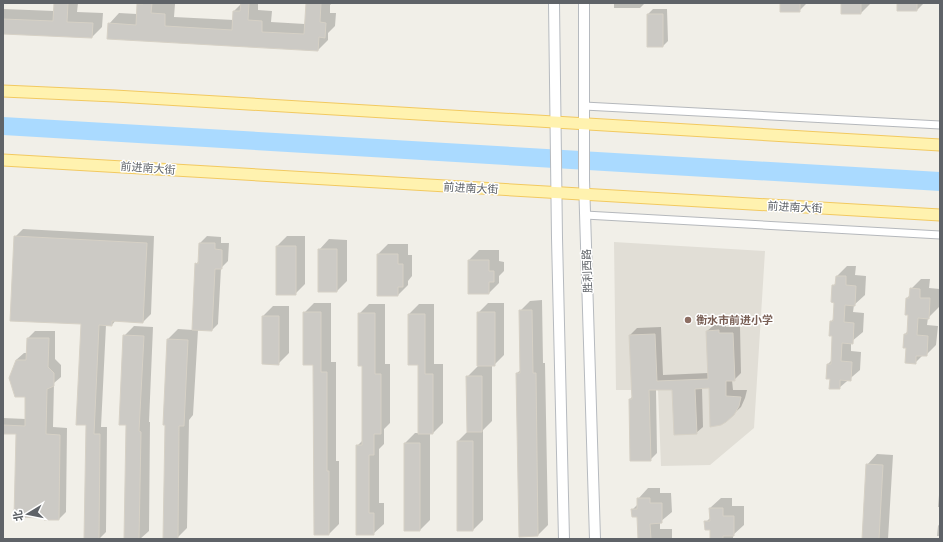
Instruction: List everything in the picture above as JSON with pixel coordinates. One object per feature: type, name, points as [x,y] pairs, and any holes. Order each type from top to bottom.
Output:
[{"type":"main road","points":[[554,3],[556,193],[564,539]]},
{"type":"main road","name":"胜利西路","points":[[584,3],[584,180],[595,539]]},
{"type":"main road","points":[[3,91],[115,96],[940,145]]},
{"type":"main road","name":"前进南大街","points":[[3,160],[940,215]]},
{"type":"street","points":[[584,106],[940,125]]},
{"type":"street","points":[[585,215],[940,235]]},
{"type":"shaded area","name":"衡水市前进小学","points":[[614,242],[765,251],[754,428],[710,465],[661,466],[658,390],[616,390]]},
{"type":"water","points":[[3,117],[940,172],[940,191],[3,135]]},
{"type":"building","points":[[54,3],[68,3],[67,22],[93,23],[92,38],[3,34],[3,19],[53,21]]},
{"type":"building","points":[[152,3],[151,13],[165,14],[165,26],[232,30],[233,11],[240,11],[241,3],[249,3],[248,20],[262,21],[262,32],[304,34],[306,3],[321,3],[320,22],[326,23],[325,38],[319,37],[318,51],[107,39],[108,23],[136,25],[137,4]]},
{"type":"building","points":[[780,3],[800,3],[800,12],[780,12]]},
{"type":"building","points":[[841,3],[861,3],[861,14],[841,14]]},
{"type":"building","points":[[897,3],[917,3],[917,11],[897,11]]},
{"type":"building","points":[[647,14],[663,14],[663,47],[647,47]]},
{"type":"building","points":[[14,236],[147,243],[143,323],[112,321],[112,326],[99,325],[94,434],[100,434],[99,539],[84,539],[86,425],[76,425],[81,324],[10,321]]},
{"type":"building","points":[[199,243],[215,243],[215,249],[222,250],[222,269],[215,269],[212,331],[192,330],[195,263],[198,264]]},
{"type":"building","points":[[276,246],[296,246],[296,295],[276,295]]},
{"type":"building","points":[[318,249],[337,249],[337,292],[318,292]]},
{"type":"building","points":[[377,254],[398,254],[398,264],[403,264],[403,287],[398,287],[398,296],[377,296]]},
{"type":"building","points":[[468,260],[489,260],[489,271],[494,271],[494,282],[489,282],[489,294],[468,294]]},
{"type":"building","points":[[836,276],[846,276],[846,285],[856,286],[855,306],[845,305],[844,322],[854,323],[853,344],[842,343],[841,361],[852,362],[851,381],[840,380],[840,389],[829,389],[830,379],[826,379],[827,364],[831,364],[832,336],[829,336],[830,321],[833,321],[834,303],[831,302],[832,285],[835,285]]},
{"type":"building","points":[[910,288],[920,289],[920,298],[930,298],[929,319],[918,318],[917,335],[928,336],[927,356],[916,356],[916,364],[905,363],[906,348],[903,348],[904,334],[907,334],[908,315],[905,315],[906,298],[909,298]]},
{"type":"building","points":[[519,310],[532,310],[533,373],[536,373],[538,536],[519,537],[516,373],[520,373]]},
{"type":"building","points":[[303,312],[321,312],[321,372],[327,372],[327,471],[329,471],[329,535],[314,535],[313,365],[303,365]]},
{"type":"building","points":[[477,312],[495,312],[495,366],[477,366]]},
{"type":"building","points":[[358,313],[375,313],[375,374],[381,374],[381,434],[374,434],[374,455],[369,455],[369,513],[374,513],[374,535],[356,535],[356,445],[362,445],[362,366],[358,366]]},
{"type":"building","points":[[408,314],[425,314],[425,374],[433,374],[433,434],[418,434],[418,365],[408,365]]},
{"type":"building","points":[[262,316],[279,316],[279,365],[262,364]]},
{"type":"building","points":[[719,330],[719,333],[733,333],[735,381],[726,381],[726,396],[741,397],[739,406],[734,415],[721,425],[710,427],[709,388],[695,389],[697,434],[674,435],[672,390],[649,390],[651,461],[630,461],[629,399],[632,399],[629,335],[655,334],[657,381],[708,379],[706,331]]},
{"type":"building","points":[[123,335],[144,336],[139,431],[141,432],[139,539],[124,539],[126,425],[119,425]]},
{"type":"building","points":[[27,338],[49,338],[48,367],[54,373],[54,386],[47,389],[46,434],[60,435],[59,520],[14,517],[16,434],[3,434],[3,425],[25,426],[25,397],[15,397],[9,378],[16,360],[26,360]]},
{"type":"building","points":[[167,339],[188,340],[184,426],[179,426],[178,539],[163,539],[165,425],[163,425]]},
{"type":"building","points":[[466,376],[482,376],[482,432],[467,432]]},
{"type":"building","points":[[457,441],[473,441],[473,531],[457,531]]},
{"type":"building","points":[[404,443],[420,443],[420,531],[404,531]]},
{"type":"building","points":[[866,464],[883,465],[879,539],[862,539]]},
{"type":"building","points":[[637,498],[650,498],[650,503],[662,503],[662,523],[650,524],[651,539],[638,539],[637,517],[632,517],[631,509],[637,509]]},
{"type":"building","points":[[709,508],[723,508],[723,516],[734,516],[734,536],[723,536],[723,539],[710,539],[710,530],[705,530],[704,521],[710,521]]},
{"type":"place","name":"衡水市前进小学","points":[[688,320]]}]
